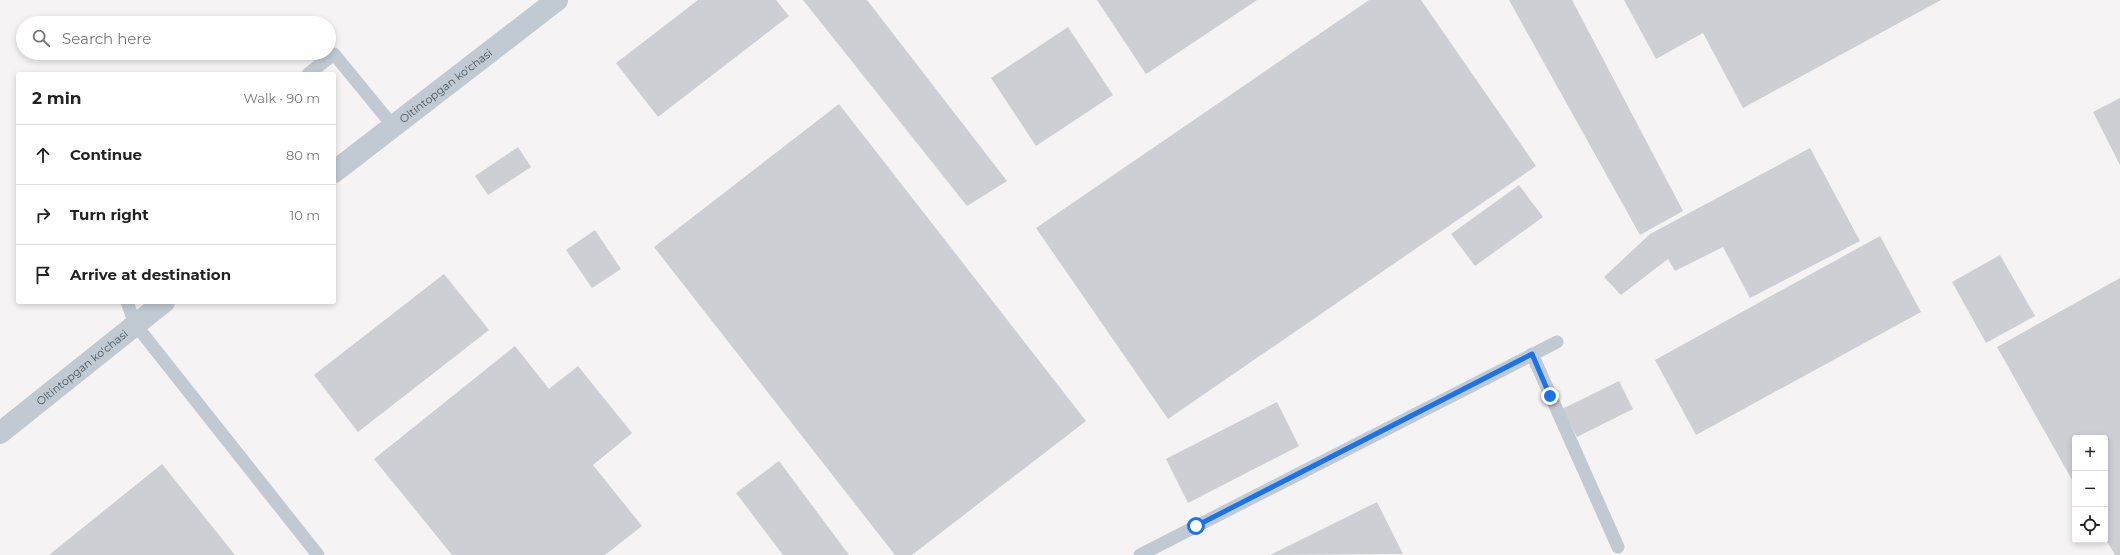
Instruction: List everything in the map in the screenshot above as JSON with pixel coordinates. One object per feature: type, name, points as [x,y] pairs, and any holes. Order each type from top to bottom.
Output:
[{"type":"street","name":"Oltintopgan ko'chasi","points":[[336,170],[393,126],[537,7],[557,0]]},
{"type":"street","name":"Oltintopgan ko'chasi","points":[[1,428],[161,304]]},
{"type":"lane","points":[[336,56],[393,126]]},
{"type":"lane","points":[[311,72],[326,60]]},
{"type":"lane","points":[[128,304],[136,324],[318,555]]},
{"type":"lane","points":[[1140,555],[1557,342]]},
{"type":"lane","points":[[1532,354],[1618,546]]},
{"type":"building","points":[[698,0],[776,0],[789,16],[658,117],[616,63]]},
{"type":"building","points":[[803,0],[867,0],[1007,181],[967,206]]},
{"type":"building","points":[[1097,0],[1257,0],[1146,74]]},
{"type":"building","points":[[1369,0],[1421,0],[1536,166],[1168,419],[1036,228]]},
{"type":"building","points":[[1509,0],[1572,0],[1683,211],[1640,235]]},
{"type":"building","points":[[1624,0],[1941,0],[1743,108],[1703,33],[1656,59]]},
{"type":"building","points":[[1068,27],[1113,95],[1036,146],[991,78]]},
{"type":"building","points":[[2120,98],[2120,165],[2093,112]]},
{"type":"building","points":[[839,104],[1086,421],[912,555],[895,555],[654,247]]},
{"type":"building","points":[[518,147],[531,167],[488,195],[475,176]]},
{"type":"building","points":[[1810,148],[1860,241],[1750,298],[1723,247],[1675,271],[1668,259],[1621,295],[1604,277],[1650,234]]},
{"type":"building","points":[[1519,185],[1543,217],[1475,266],[1451,234]]},
{"type":"building","points":[[595,230],[621,269],[592,288],[566,250]]},
{"type":"building","points":[[1880,236],[1921,312],[1696,435],[1655,360]]},
{"type":"building","points":[[2000,255],[2035,316],[1986,343],[1952,282]]},
{"type":"building","points":[[444,274],[489,330],[358,432],[314,375]]},
{"type":"building","points":[[2120,278],[2120,555],[2115,555],[2108,543],[2108,435],[2072,435],[2072,480],[1997,347]]},
{"type":"building","points":[[515,346],[549,389],[578,366],[632,433],[593,465],[642,526],[605,555],[452,555],[374,459]]},
{"type":"building","points":[[1619,381],[1633,409],[1577,437],[1562,409]]},
{"type":"building","points":[[1277,402],[1299,446],[1188,503],[1166,459]]},
{"type":"building","points":[[779,461],[849,555],[783,555],[736,493]]},
{"type":"building","points":[[162,464],[235,555],[49,555]]},
{"type":"building","points":[[1377,502],[1403,554],[1270,555]]},
{"type":"route","points":[[1196,526],[1532,354],[1550,396]]}]
